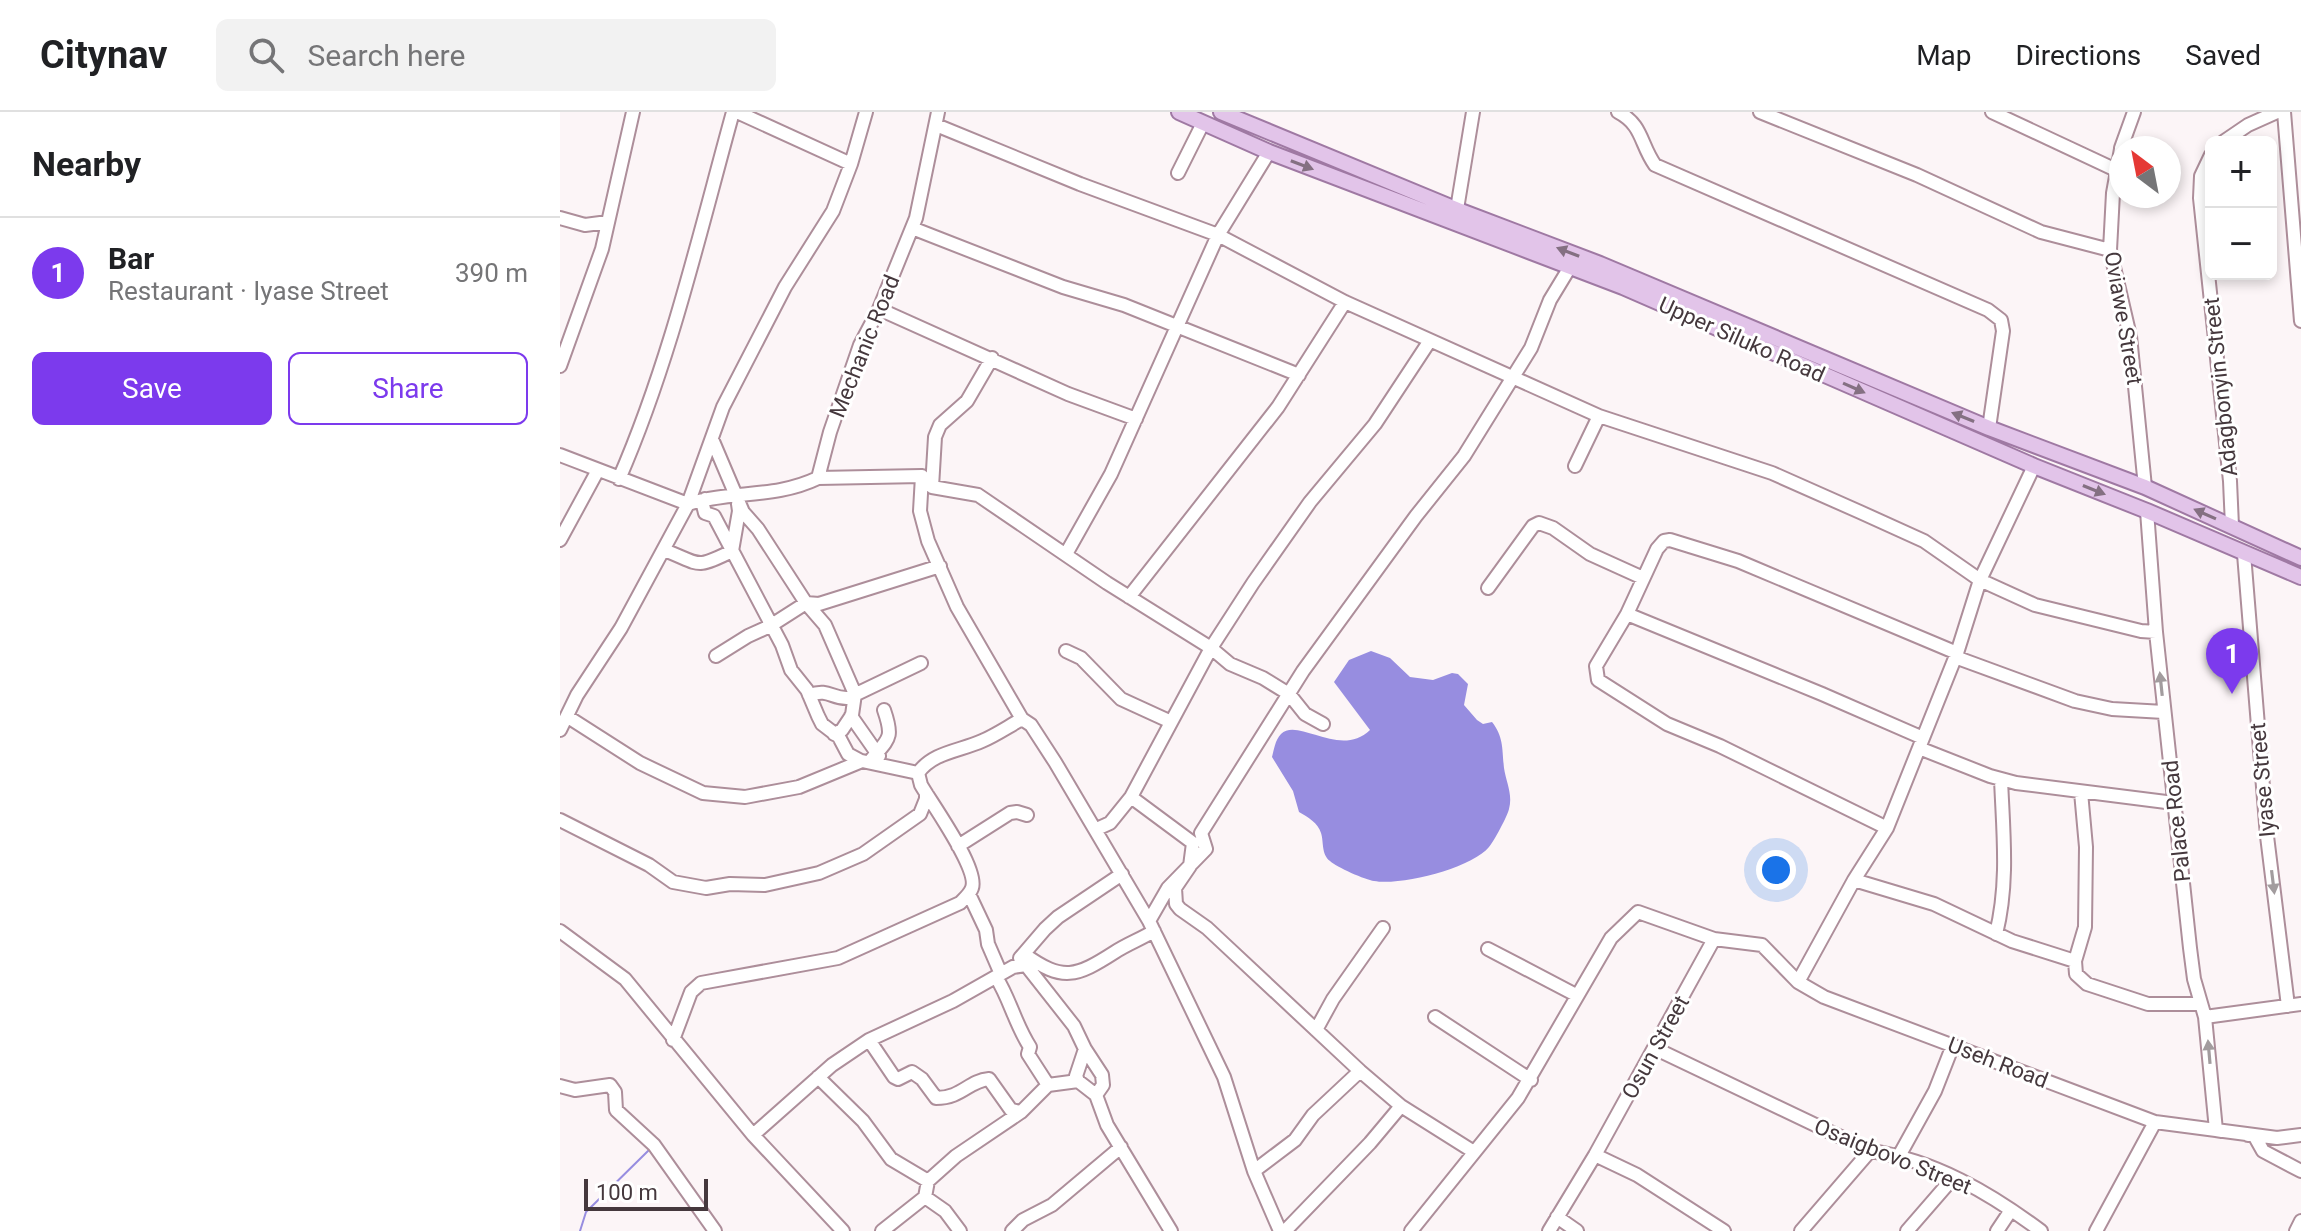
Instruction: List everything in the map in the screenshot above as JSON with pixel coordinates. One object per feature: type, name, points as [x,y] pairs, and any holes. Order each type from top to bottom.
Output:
[{"type":"main road","name":"Upper Siluko Road","points":[[1179,112],[1269,152],[1600,264],[1989,428],[2145,487],[2301,558]]},
{"type":"main road","name":"Upper Siluko Road","points":[[1221,112],[1570,267],[1673,308],[2034,466],[2301,577]]},
{"type":"street","points":[[560,366],[602,249],[633,112]]},
{"type":"street","points":[[619,479],[637,437],[679,311],[735,112],[851,164]]},
{"type":"street","points":[[560,730],[621,628],[688,504],[723,407],[785,287],[833,211],[866,112]]},
{"type":"street","points":[[1456,217],[1473,112]]},
{"type":"street","points":[[1618,112],[1638,126],[1645,150],[1655,165],[1988,310],[2001,320],[2003,331],[1989,428]]},
{"type":"street","points":[[1760,112],[1917,175],[2041,232],[2110,250]]},
{"type":"street","points":[[1992,112],[2109,167]]},
{"type":"street","name":"Oviawe Street","points":[[2126,136],[2134,112]]},
{"type":"street","points":[[2232,136],[2277,112]]},
{"type":"street","points":[[2284,112],[2301,321]]},
{"type":"street","points":[[937,119],[1080,184],[1218,235],[1429,342],[1599,416],[1772,473],[1898,528],[1924,541],[1980,580],[2035,605],[2156,632]]},
{"type":"street","name":"Mechanic Road","points":[[818,478],[830,432],[860,345],[879,309],[912,228],[937,119]]},
{"type":"street","points":[[1178,173],[1203,123]]},
{"type":"street","points":[[1066,554],[1111,474],[1218,235],[1269,152]]},
{"type":"street","name":"Adagbonyin Street","points":[[2205,168],[2201,176],[2200,198],[2229,467],[2232,526]]},
{"type":"street","name":"Oviawe Street","points":[[2113,208],[2110,250],[2132,346],[2145,487]]},
{"type":"street","points":[[560,218],[585,225],[608,222]]},
{"type":"street","points":[[912,228],[1063,287],[1124,305],[1299,375]]},
{"type":"street","points":[[1024,954],[1045,969],[1060,973],[1080,972],[1098,965],[1152,926],[1168,888],[1206,849],[1201,833],[1289,694],[1416,516],[1464,456],[1513,379],[1531,348],[1550,300],[1570,267]]},
{"type":"street","points":[[1129,597],[1278,407],[1345,302]]},
{"type":"street","points":[[879,309],[1068,394],[1136,419]]},
{"type":"street","points":[[560,322],[574,328]]},
{"type":"street","points":[[1100,837],[1131,797],[1169,721],[1211,648],[1310,502],[1375,424],[1429,342]]},
{"type":"street","points":[[932,487],[935,437],[940,425],[967,401],[992,358]]},
{"type":"street","points":[[1575,466],[1599,416]]},
{"type":"street","points":[[712,439],[743,512],[758,529],[806,603],[825,625],[855,695],[851,716],[842,730],[834,734]]},
{"type":"street","points":[[560,455],[688,504],[716,496],[736,497],[797,488],[818,478],[922,476],[932,487],[978,495],[1242,671],[1263,678],[1289,694],[1305,714],[1323,724]]},
{"type":"street","points":[[1798,982],[1854,880],[1887,828],[1956,655],[1980,580],[2034,466]]},
{"type":"street","points":[[560,540],[598,470]]},
{"type":"street","points":[[922,476],[920,511],[928,541],[957,607],[1022,719],[1031,725],[1040,738],[1152,926],[1224,1077],[1254,1171],[1282,1231],[1370,1143],[1401,1106]]},
{"type":"street","points":[[732,551],[739,511],[736,497]]},
{"type":"street","points":[[705,499],[705,513],[714,516],[782,645],[791,670],[809,695],[822,724],[844,744],[848,754],[918,773]]},
{"type":"street","name":"Palace Road","points":[[2147,511],[2156,632],[2190,948],[2203,1010],[2216,1130]]},
{"type":"street","points":[[1488,588],[1533,526],[1539,523],[1553,528],[1590,554],[1643,578]]},
{"type":"street","points":[[1887,828],[1720,746],[1667,724],[1598,680],[1596,666],[1664,541],[1680,541],[1738,561],[1956,655],[2075,701],[2112,709],[2164,712]]},
{"type":"street","points":[[664,550],[694,564],[706,564],[732,551]]},
{"type":"street","name":"Iyase Street","points":[[2244,554],[2267,836],[2295,1005]]},
{"type":"street","points":[[716,656],[806,603],[819,604],[940,566]]},
{"type":"street","points":[[1627,614],[1822,694],[2001,779],[2174,803]]},
{"type":"street","points":[[1066,651],[1081,658],[1121,699],[1169,721]]},
{"type":"street","points":[[809,695],[826,691],[842,698],[855,695],[921,663]]},
{"type":"street","points":[[560,695],[574,702]]},
{"type":"street","points":[[568,717],[640,763],[703,793],[745,797],[799,787],[873,760],[892,727],[884,710]]},
{"type":"street","points":[[851,716],[873,760]]},
{"type":"street","points":[[673,1040],[691,992],[701,983],[838,958],[960,903],[973,888],[972,871],[918,779],[918,773],[922,767],[951,750],[978,743],[1022,719]]},
{"type":"street","points":[[1996,934],[2005,879],[2001,779]]},
{"type":"street","points":[[2081,792],[2086,847],[2085,927],[2075,961],[2076,974],[2087,984],[2148,1004],[2203,1010],[2295,1005]]},
{"type":"street","points":[[560,820],[649,865],[673,882],[706,888],[730,884],[765,885],[819,873],[863,854],[920,814],[926,793]]},
{"type":"street","points":[[1131,797],[1193,843],[1190,866],[1175,888],[1176,904],[1180,909],[1207,928],[1401,1106],[1474,1152]]},
{"type":"street","points":[[958,846],[1010,813],[1027,815]]},
{"type":"street","points":[[1013,967],[1058,917],[1122,874]]},
{"type":"street","points":[[1854,880],[1934,904],[1996,934],[2075,961]]},
{"type":"street","points":[[969,894],[986,930],[1017,1027],[1030,1047],[1028,1054],[1048,1085]]},
{"type":"street","name":"Useh Road","points":[[1576,995],[1611,938],[1638,912],[1714,939],[1762,945],[1798,982],[1824,997],[2155,1122],[2277,1138],[2301,1135]]},
{"type":"street","points":[[1316,1030],[1333,999],[1383,928]]},
{"type":"street","points":[[560,931],[625,979],[753,1135],[843,1231]]},
{"type":"street","name":"Osun Street","points":[[1549,1231],[1595,1155],[1714,939]]},
{"type":"street","points":[[1411,1231],[1531,1080],[1576,995],[1488,949]]},
{"type":"street","points":[[753,1135],[818,1077],[869,1040],[953,1001],[1013,967],[1026,965],[1074,1026],[1102,1075],[1103,1085],[1096,1095]]},
{"type":"street","points":[[1435,1017],[1531,1080]]},
{"type":"street","points":[[869,1040],[894,1077],[898,1079],[912,1072],[922,1079],[936,1098],[953,1097],[976,1082],[989,1079],[1011,1110],[1021,1112]]},
{"type":"street","points":[[1899,1156],[1925,1111],[1953,1045]]},
{"type":"street","name":"Osaigbovo Street","points":[[1654,1048],[1870,1151],[1899,1156],[1977,1188],[2041,1231]]},
{"type":"street","points":[[1085,1049],[1076,1076],[1078,1081],[1096,1095],[1107,1125],[1171,1231]]},
{"type":"street","points":[[840,1059],[841,1063],[834,1073],[846,1105]]},
{"type":"street","points":[[1254,1171],[1295,1140],[1313,1115],[1360,1071]]},
{"type":"street","points":[[818,1077],[871,1130],[891,1159],[928,1181]]},
{"type":"street","points":[[882,1231],[925,1197],[928,1181],[956,1156],[1021,1112],[1048,1085],[1078,1081]]},
{"type":"street","points":[[560,1086],[575,1090],[610,1085],[615,1092],[616,1110],[654,1145],[715,1231]]},
{"type":"street","points":[[2096,1231],[2155,1122]]},
{"type":"street","points":[[2216,1130],[2254,1135],[2263,1151],[2301,1171]]},
{"type":"street","points":[[1012,1231],[1023,1220],[1052,1205],[1121,1147]]},
{"type":"street","points":[[1801,1231],[1870,1151]]},
{"type":"street","points":[[1595,1155],[1637,1175],[1724,1231]]},
{"type":"street","points":[[1907,1231],[1953,1178]]},
{"type":"street","points":[[925,1197],[945,1211],[960,1231]]},
{"type":"street","points":[[1997,1231],[2011,1210]]},
{"type":"street","points":[[1557,1217],[1577,1231]]},
{"type":"street","points":[[2296,1231],[2301,1221]]},
{"type":"shaded area","points":[[1371,651],[1390,658],[1410,677],[1433,680],[1458,674],[1468,684],[1464,705],[1483,724],[1492,722],[1499,733],[1510,793],[1508,813],[1489,847],[1468,862],[1435,874],[1386,882],[1344,870],[1325,855],[1320,829],[1299,812],[1293,791],[1272,757],[1279,736],[1288,730],[1346,740],[1358,738],[1370,730],[1334,682],[1349,660]]},
{"type":"waterway","points":[[580,1231],[586,1212],[650,1149]]},
{"type":"place","name":"Bar","points":[[2232,694]]}]
